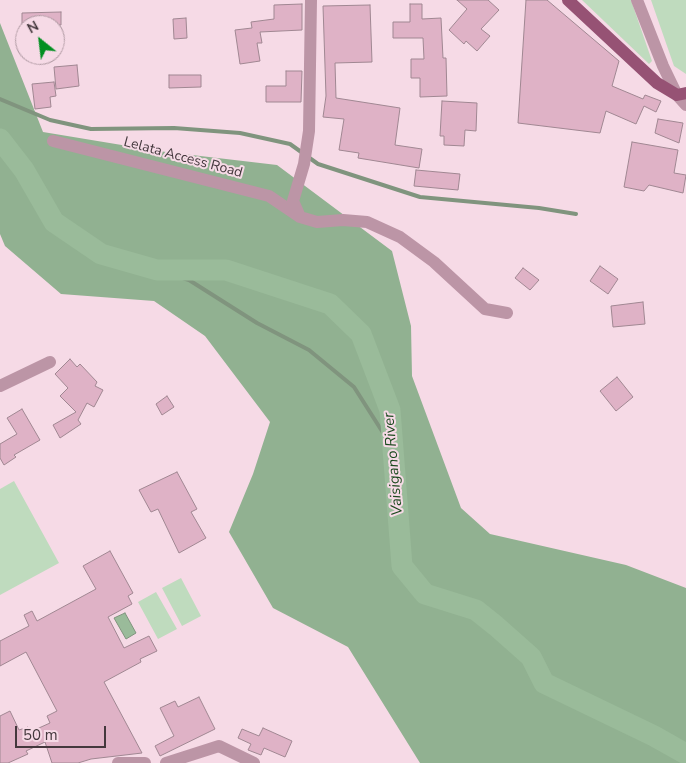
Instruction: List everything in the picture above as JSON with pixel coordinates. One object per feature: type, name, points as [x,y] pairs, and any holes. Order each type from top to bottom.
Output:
[{"type":"main road","points":[[568,0],[657,83],[681,94]]},
{"type":"street","points":[[300,218],[293,201],[304,164],[309,131],[311,0]]},
{"type":"street","points":[[638,0],[663,66],[686,105]]},
{"type":"street","name":"Lelata Access Road","points":[[53,141],[269,196],[300,218],[317,222],[343,220],[367,222],[400,237],[434,262],[485,309],[507,314]]},
{"type":"street","points":[[0,386],[50,362]]},
{"type":"street","points":[[166,763],[218,746],[254,763]]},
{"type":"street","points":[[118,763],[145,763]]},
{"type":"shaded area","points":[[582,0],[631,0],[652,61],[649,64]]},
{"type":"shaded area","points":[[651,0],[686,0],[686,74],[674,66]]},
{"type":"shaded area","points":[[0,23],[43,132],[158,151],[277,165],[392,251],[411,326],[412,376],[461,508],[490,534],[626,565],[686,588],[686,763],[420,763],[348,647],[273,608],[229,532],[253,474],[270,422],[205,336],[154,301],[61,294],[5,246],[0,234]]},
{"type":"shaded area","points":[[14,481],[59,563],[0,595],[0,489]]},
{"type":"shaded area","points":[[181,578],[201,616],[182,626],[162,588]]},
{"type":"shaded area","points":[[156,592],[177,629],[158,639],[138,602]]},
{"type":"shaded area","points":[[125,613],[136,633],[126,639],[114,618]]},
{"type":"building","points":[[457,0],[488,0],[499,10],[481,29],[490,36],[477,51],[466,41],[464,44],[449,30],[467,9]]},
{"type":"building","points":[[526,0],[547,0],[619,61],[612,86],[643,99],[645,95],[661,101],[656,112],[644,106],[636,124],[606,111],[600,133],[518,123]]},
{"type":"building","points":[[302,4],[302,30],[260,32],[262,43],[257,43],[260,61],[240,64],[235,30],[252,28],[251,22],[274,19],[274,5]]},
{"type":"building","points":[[410,4],[422,4],[422,19],[441,18],[443,58],[446,58],[447,96],[420,97],[420,78],[411,78],[411,59],[424,59],[423,38],[393,38],[393,22],[410,22]]},
{"type":"building","points":[[370,5],[372,62],[335,63],[336,98],[400,108],[395,145],[422,149],[419,168],[358,158],[359,153],[339,150],[344,119],[323,117],[326,96],[323,6]]},
{"type":"building","points":[[61,12],[61,15],[22,15],[22,13]]},
{"type":"building","points":[[186,18],[187,38],[174,39],[173,19]]},
{"type":"building","points":[[77,65],[79,86],[56,89],[54,67]]},
{"type":"building","points":[[286,71],[302,71],[301,102],[266,102],[266,86],[286,86]]},
{"type":"building","points":[[169,75],[201,75],[201,87],[169,88]]},
{"type":"building","points":[[54,82],[56,96],[50,97],[51,107],[35,109],[32,84]]},
{"type":"building","points":[[442,101],[477,103],[476,131],[465,130],[464,146],[444,145],[444,136],[440,136]]},
{"type":"building","points":[[658,119],[683,123],[679,143],[655,133]]},
{"type":"building","points":[[632,142],[678,150],[674,173],[686,175],[683,193],[649,185],[644,191],[624,187]]},
{"type":"building","points":[[416,170],[460,174],[458,190],[414,186]]},
{"type":"building","points":[[600,266],[618,279],[608,294],[590,281]]},
{"type":"building","points":[[523,268],[539,280],[530,290],[515,278]]},
{"type":"building","points":[[643,302],[645,324],[613,327],[611,306]]},
{"type":"building","points":[[70,359],[77,367],[80,364],[97,382],[95,386],[103,390],[94,407],[87,403],[78,420],[81,424],[60,438],[53,425],[76,412],[60,396],[68,388],[55,374]]},
{"type":"building","points":[[617,377],[633,397],[616,411],[600,391]]},
{"type":"building","points":[[167,396],[174,407],[162,415],[156,404]]},
{"type":"building","points":[[22,409],[40,440],[14,455],[16,457],[4,465],[0,458],[0,444],[17,434],[7,418]]},
{"type":"building","points":[[177,472],[197,509],[191,512],[206,538],[179,553],[158,509],[151,512],[139,490]]},
{"type":"building","points":[[110,551],[133,593],[128,596],[132,604],[108,617],[124,648],[149,636],[157,651],[140,659],[141,662],[104,682],[142,753],[91,759],[78,763],[52,763],[45,742],[26,751],[28,754],[8,763],[0,763],[0,716],[10,711],[19,730],[28,727],[30,732],[50,723],[47,716],[57,711],[26,652],[0,666],[0,641],[29,626],[24,615],[32,611],[37,621],[96,589],[83,566]]},
{"type":"building","points":[[199,697],[215,729],[160,756],[155,746],[174,736],[160,708],[175,701],[178,707]]},
{"type":"building","points":[[263,728],[292,741],[285,757],[264,748],[261,755],[248,750],[251,744],[238,738],[242,729],[259,736]]},
{"type":"waterway","points":[[0,99],[50,120],[91,129],[174,128],[240,133],[290,144],[318,164],[420,197],[539,208],[576,214]]},
{"type":"waterway","name":"Vaisigano River","points":[[0,139],[24,170],[54,222],[101,254],[157,270],[226,270],[330,304],[361,334],[390,410],[402,566],[425,594],[476,610],[496,626],[531,657],[544,683],[654,736],[686,754]]},
{"type":"waterway","points":[[157,270],[189,280],[257,323],[309,350],[354,387],[394,450]]}]
